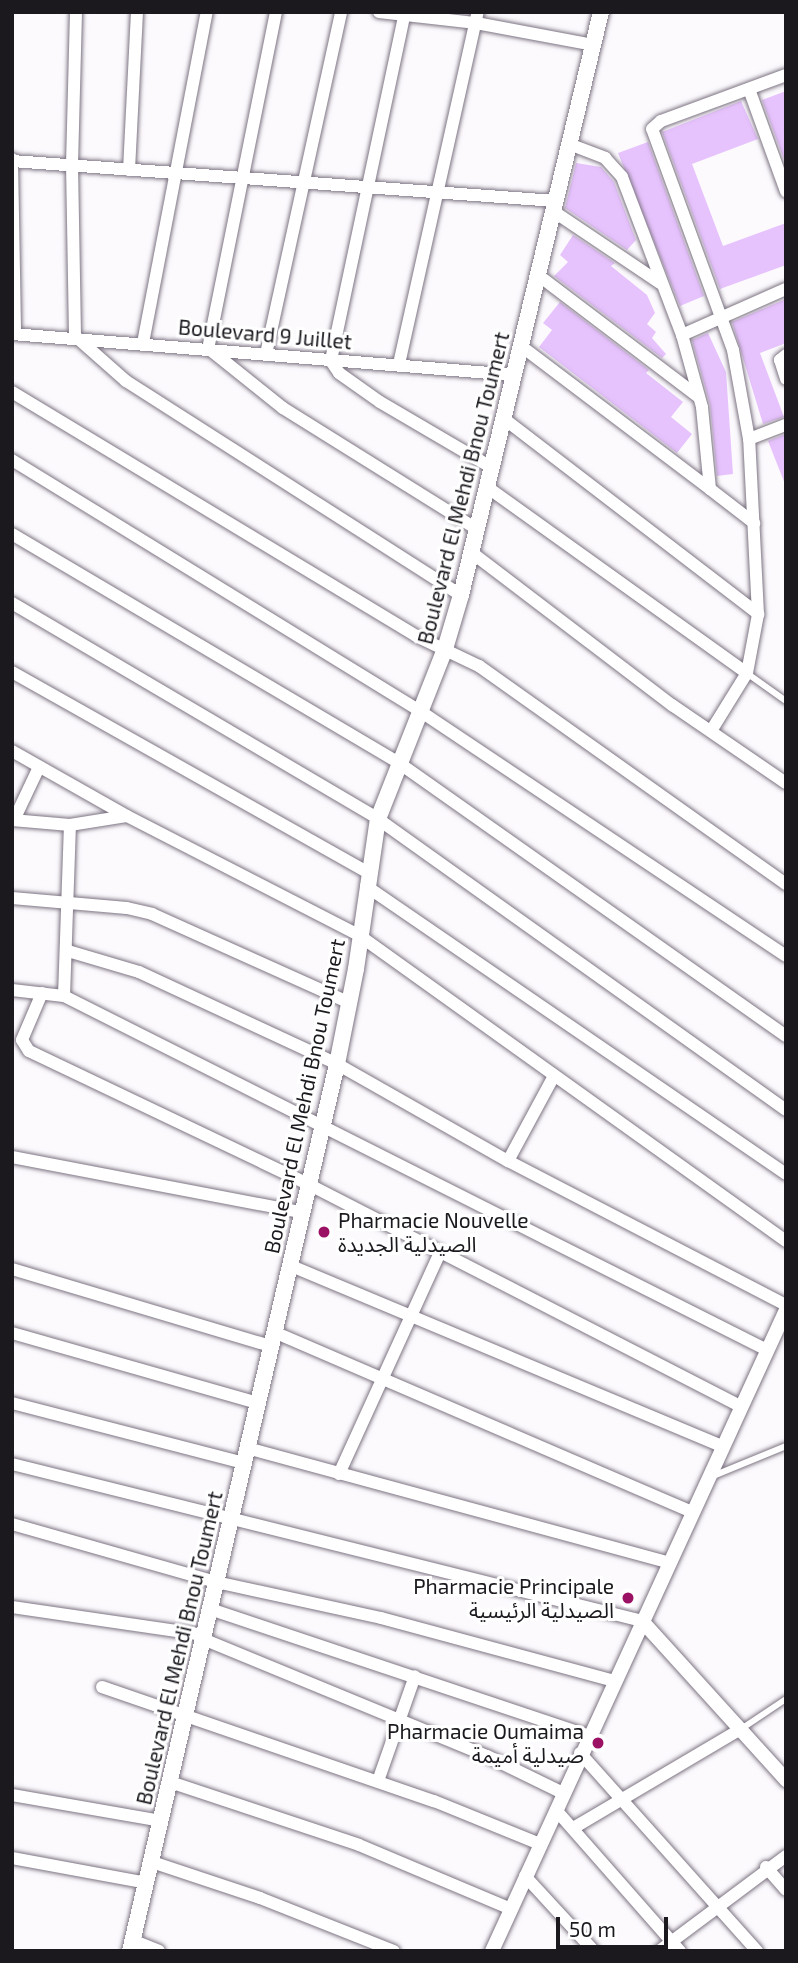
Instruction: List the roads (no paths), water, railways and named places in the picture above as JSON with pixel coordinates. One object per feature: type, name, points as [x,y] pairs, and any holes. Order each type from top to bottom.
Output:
[{"type":"main road","name":"Boulevard El Mehdi Bnou Toumert","points":[[131,1945],[187,1719],[245,1455],[337,1063],[350,1003],[377,819],[445,649],[461,595],[601,12]]},
{"type":"street","points":[[76,12],[72,164],[75,336],[126,381],[461,595]]},
{"type":"street","points":[[129,170],[137,12]]},
{"type":"street","points":[[143,343],[207,12]]},
{"type":"street","points":[[276,12],[240,176],[208,348],[266,396],[477,529]]},
{"type":"street","points":[[266,354],[341,12]]},
{"type":"street","points":[[379,12],[477,18],[593,45]]},
{"type":"street","points":[[405,14],[365,187],[331,361],[345,378],[380,402],[491,467]]},
{"type":"street","points":[[399,364],[477,18]]},
{"type":"street","points":[[710,730],[747,673],[758,614],[749,439],[740,376],[652,129],[661,121],[786,75]]},
{"type":"street","points":[[749,89],[786,191]]},
{"type":"street","points":[[569,145],[605,158],[615,166],[682,335],[699,397],[710,489]]},
{"type":"street","points":[[14,334],[12,160],[240,176],[554,206],[660,283]]},
{"type":"street","points":[[538,275],[699,397]]},
{"type":"street","points":[[682,335],[720,314],[786,289]]},
{"type":"street","name":"Boulevard 9 Juillet","points":[[14,334],[75,336],[331,361],[399,364],[514,375]]},
{"type":"street","points":[[521,346],[754,523]]},
{"type":"street","points":[[786,355],[780,360],[786,379]]},
{"type":"street","points":[[12,392],[416,636],[499,679],[786,884]]},
{"type":"street","points":[[503,418],[758,614]]},
{"type":"street","points":[[749,439],[786,425]]},
{"type":"street","points":[[12,460],[420,711],[786,956]]},
{"type":"street","points":[[487,487],[747,673]]},
{"type":"street","points":[[12,534],[399,763],[786,1035]]},
{"type":"street","points":[[471,552],[710,730],[786,783]]},
{"type":"street","points":[[12,603],[377,819],[786,1110]]},
{"type":"street","points":[[12,672],[367,879],[786,1174]]},
{"type":"street","points":[[12,751],[127,816],[360,936],[786,1241]]},
{"type":"street","points":[[39,767],[13,820],[70,825],[127,816]]},
{"type":"street","points":[[64,996],[68,951],[70,825]]},
{"type":"street","points":[[12,898],[67,905],[127,908],[152,914],[350,1003]]},
{"type":"street","points":[[68,951],[139,972],[337,1063],[508,1161],[786,1305]]},
{"type":"street","points":[[12,990],[64,996],[766,1350]]},
{"type":"street","points":[[42,993],[22,1040],[29,1051],[308,1184],[439,1255],[740,1406]]},
{"type":"street","points":[[508,1161],[554,1076]]},
{"type":"street","points":[[12,1157],[301,1212]]},
{"type":"street","points":[[339,1474],[439,1255]]},
{"type":"street","points":[[289,1265],[413,1314],[721,1446]]},
{"type":"street","points":[[12,1269],[272,1339],[383,1381],[691,1512]]},
{"type":"street","points":[[492,1951],[667,1562],[786,1310]]},
{"type":"street","points":[[12,1333],[257,1403]]},
{"type":"street","points":[[12,1404],[339,1474],[667,1562]]},
{"type":"street","points":[[12,1464],[642,1621],[786,1780]]},
{"type":"street","points":[[12,1524],[216,1582],[381,1618],[614,1681]]},
{"type":"street","points":[[12,1607],[204,1637],[563,1793]]},
{"type":"street","points":[[210,1609],[589,1735]]},
{"type":"street","points":[[378,1782],[415,1676]]},
{"type":"street","points":[[102,1687],[187,1719],[378,1782],[540,1844]]},
{"type":"street","points":[[575,1827],[741,1729]]},
{"type":"street","points":[[580,1753],[757,1951]]},
{"type":"street","points":[[170,1782],[359,1845],[511,1909]]},
{"type":"street","points":[[12,1795],[161,1821]]},
{"type":"street","points":[[556,1810],[575,1827],[676,1946]]},
{"type":"street","points":[[659,1951],[676,1946],[716,1904],[766,1867],[786,1856]]},
{"type":"street","points":[[12,1858],[147,1883]]},
{"type":"street","points":[[152,1862],[260,1898],[394,1951]]},
{"type":"street","points":[[766,1867],[786,1890]]},
{"type":"street","points":[[525,1876],[594,1951]]},
{"type":"street","points":[[131,1945],[159,1951]]},
{"type":"lane","points":[[747,673],[786,701]]},
{"type":"lane","points":[[706,1479],[786,1446]]},
{"type":"lane","points":[[741,1729],[786,1699]]},
{"type":"place","name":"Pharmacie Nouvelle الصيدلية الجديدة","points":[[324,1232]]},
{"type":"place","name":"Pharmacie Principale الصيدلية الرئيسية","points":[[628,1598]]},
{"type":"place","name":"Pharmacie Oumaima صيدلية أميمة","points":[[598,1743]]}]
